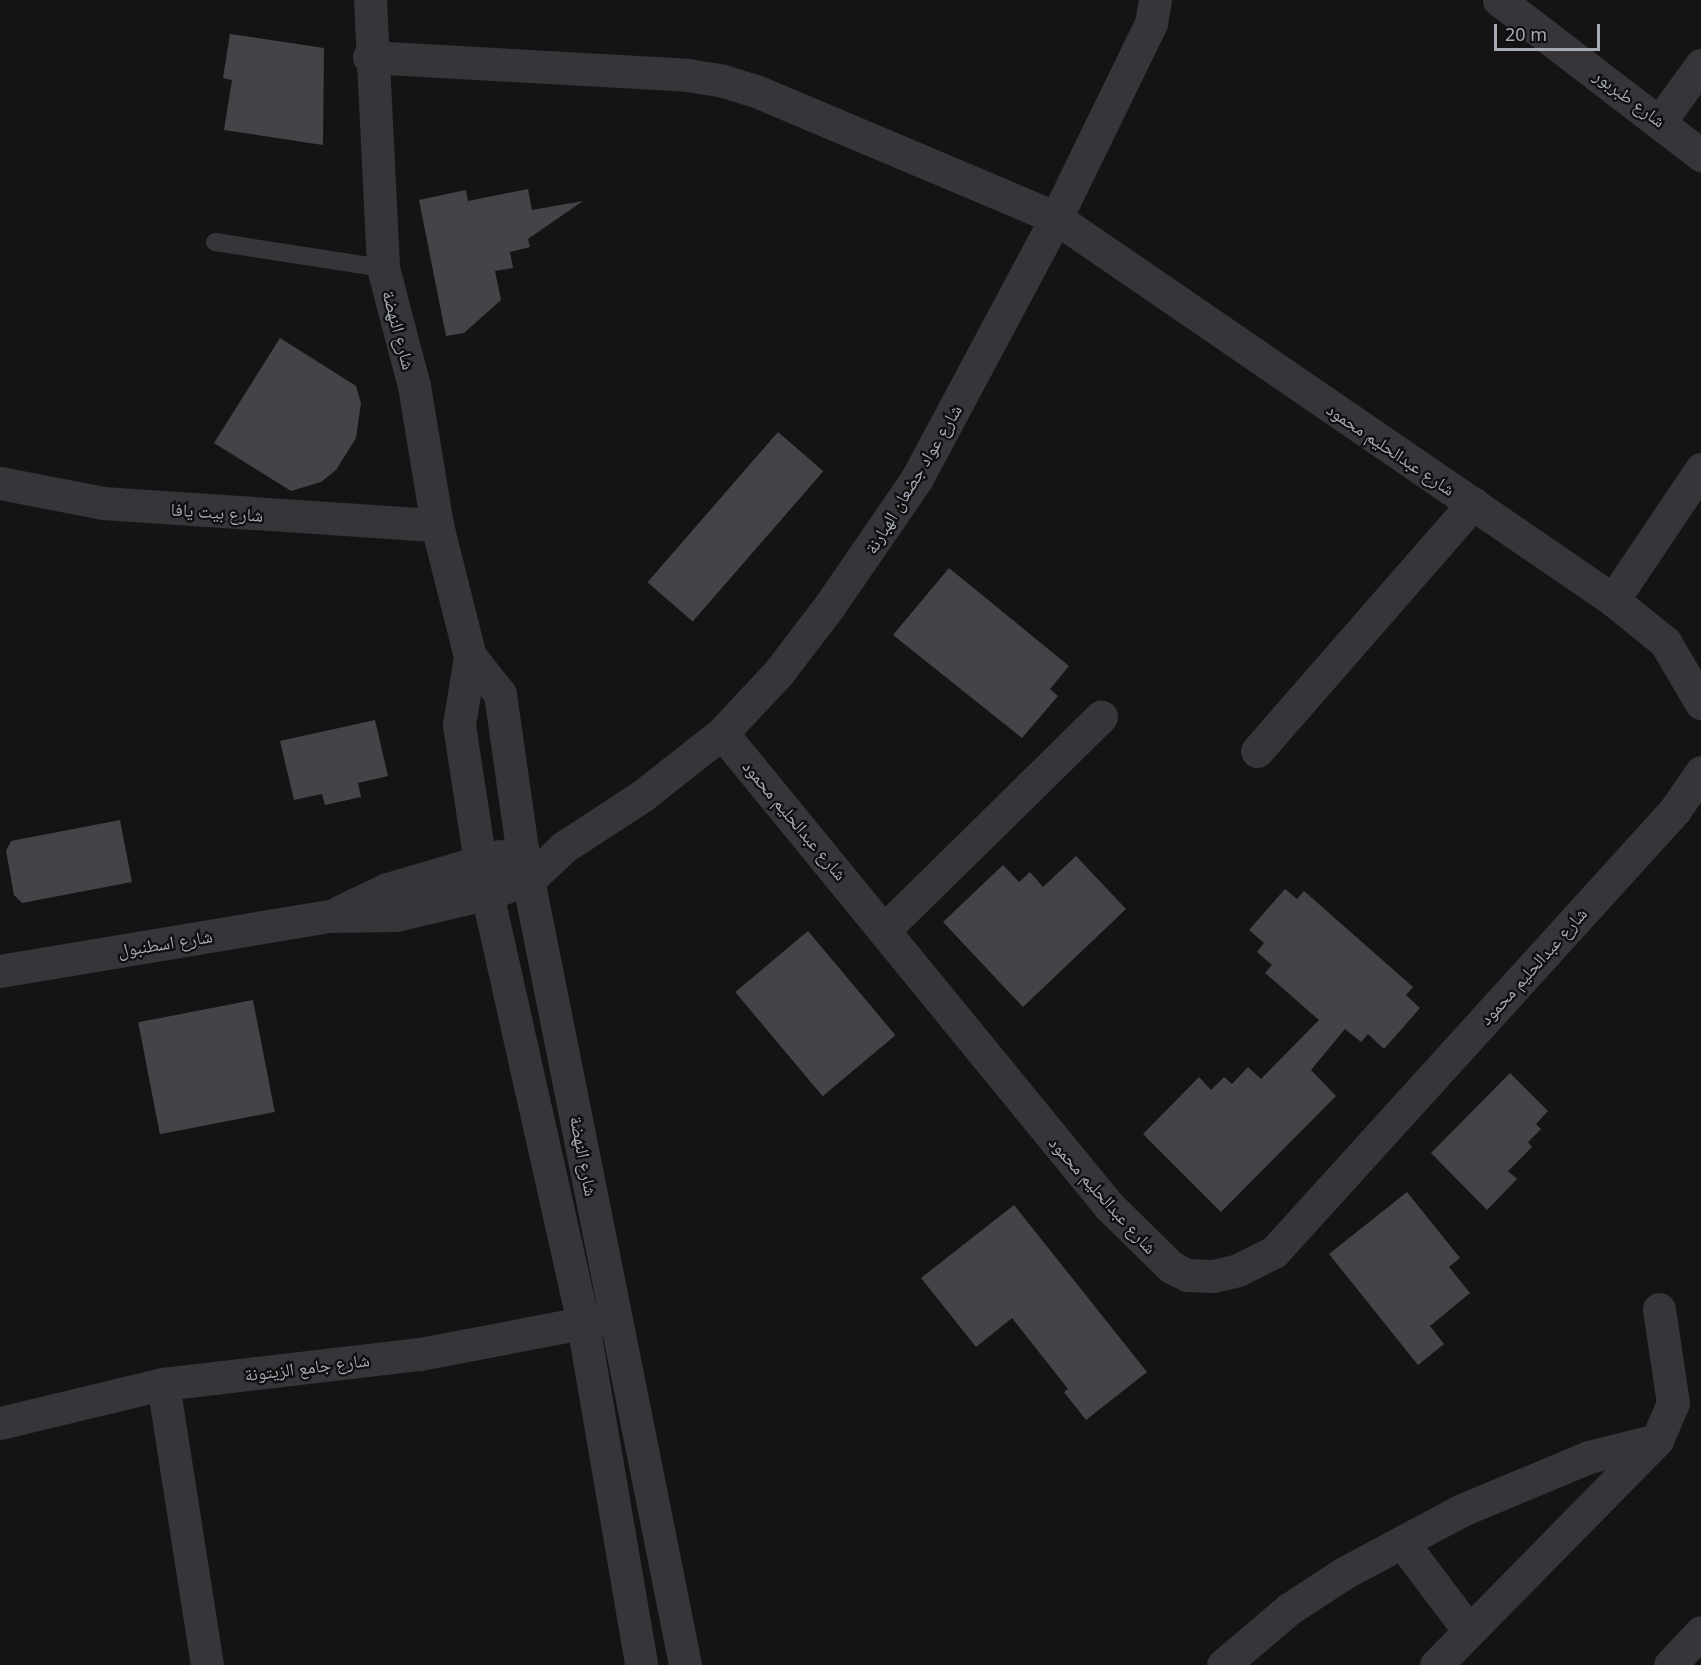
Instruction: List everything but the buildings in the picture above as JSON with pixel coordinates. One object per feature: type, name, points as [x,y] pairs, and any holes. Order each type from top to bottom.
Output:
[{"type":"street","name":"شارع النهضة","points":[[370,0],[369,57],[383,268],[414,386],[437,525],[470,656],[459,725],[480,862],[489,893],[583,1324],[641,1665]]},
{"type":"street","name":"شارع طبربور","points":[[1512,4],[1661,120],[1701,155]]},
{"type":"street","name":"شارع عواد جضعان الهبارنة","points":[[489,893],[526,864],[564,847],[642,796],[722,733],[779,672],[887,526],[937,445],[1056,218],[1160,8]]},
{"type":"street","name":"شارع عبدالحليم محمود","points":[[369,57],[687,75],[723,81],[756,91],[1056,218],[1613,600],[1665,642],[1701,703]]},
{"type":"street","points":[[1661,120],[1701,65]]},
{"type":"street","points":[[1613,600],[1701,469]]},
{"type":"street","name":"شارع بيت يافا","points":[[0,483],[103,503],[437,525]]},
{"type":"street","points":[[1257,751],[1473,503]]},
{"type":"street","name":"شارع النهضة","points":[[470,656],[500,694],[526,864],[684,1665]]},
{"type":"street","points":[[885,929],[1101,717]]},
{"type":"street","name":"شارع عبدالحليم محمود","points":[[722,733],[885,929],[1109,1206],[1171,1268],[1187,1275],[1214,1276],[1238,1270],[1274,1252],[1675,810],[1701,772]]},
{"type":"street","name":"شارع عواد جضعان الهبارنة","points":[[480,862],[526,864]]},
{"type":"street","name":"شارع اسطنبول","points":[[330,916],[387,889],[480,862]]},
{"type":"street","name":"شارع اسطنبول","points":[[0,971],[330,916],[396,915],[489,893]]},
{"type":"street","points":[[1436,1665],[1657,1440],[1673,1403],[1659,1309]]},
{"type":"street","name":"شارع جامع الزيتونة","points":[[0,1423],[163,1384],[420,1354],[616,1317]]},
{"type":"street","points":[[163,1384],[207,1665]]},
{"type":"street","points":[[1222,1665],[1289,1609],[1402,1542],[1524,1480],[1657,1440]]},
{"type":"street","points":[[1402,1542],[1469,1631]]},
{"type":"street","points":[[1670,1665],[1701,1632]]},
{"type":"lane","points":[[215,242],[383,268]]}]
